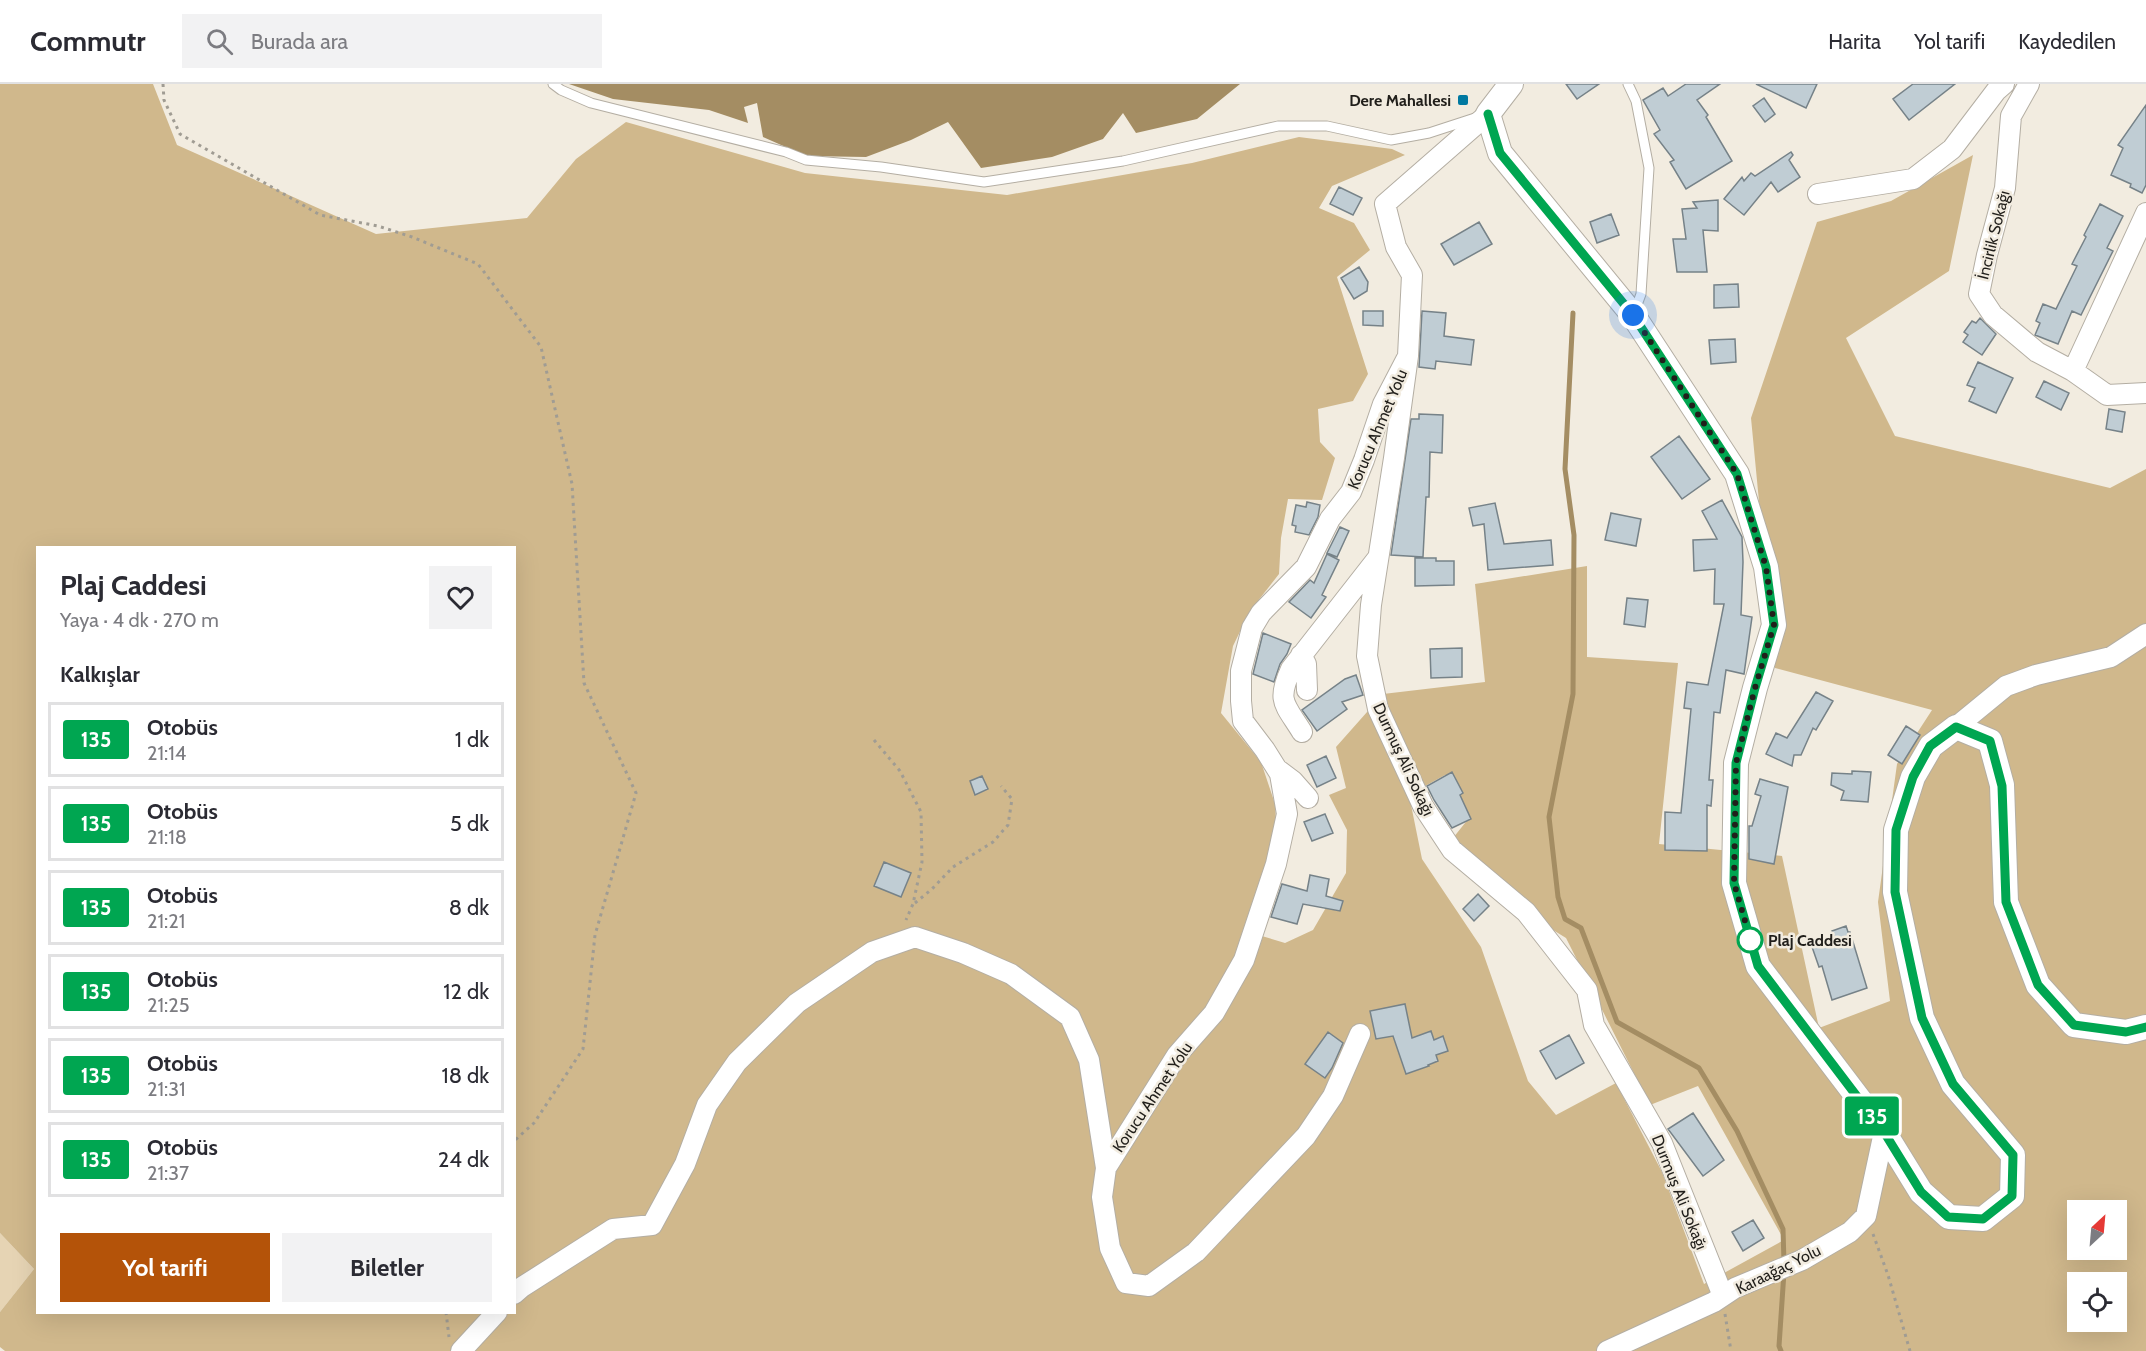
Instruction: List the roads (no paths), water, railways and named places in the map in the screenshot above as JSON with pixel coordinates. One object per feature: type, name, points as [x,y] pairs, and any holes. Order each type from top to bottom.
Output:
[{"type":"street","points":[[1511,84],[1488,114],[1500,153],[1633,315],[1737,474],[1766,567],[1774,625],[1736,763],[1734,883],[1758,966],[1884,1132],[1921,1192],[1948,1217],[1983,1219],[2012,1196],[2013,1155],[1953,1084],[1922,1018],[1895,892],[1896,830],[1913,777],[1930,746],[2006,686],[2036,675],[2111,657],[2146,634]]},
{"type":"street","points":[[1818,194],[1912,179],[1952,149],[1996,91],[2004,84]]},
{"type":"street","name":"İncirlik Sokağı","points":[[2029,84],[2012,116],[2005,188],[1979,294],[1993,315],[2037,352],[2073,370],[2107,395],[2146,393]]},
{"type":"street","name":"Durmuş Ali Sokağı","points":[[1488,114],[1385,204],[1396,247],[1412,276],[1408,356],[1371,605],[1367,656],[1378,709],[1424,806],[1452,850],[1526,912],[1587,990],[1594,1025],[1662,1143],[1729,1292]]},
{"type":"street","points":[[2073,370],[2146,213]]},
{"type":"street","name":"Korucu Ahmet Yolu","points":[[1106,1168],[1177,1055],[1215,1013],[1244,960],[1276,864],[1287,814],[1280,774],[1243,721],[1240,700],[1241,671],[1252,628],[1261,613],[1306,567],[1330,519],[1351,492],[1383,404],[1408,356]]},
{"type":"street","points":[[1302,732],[1283,700],[1283,687],[1291,669],[1301,655],[1378,557]]},
{"type":"street","points":[[1301,655],[1305,664],[1306,690]]},
{"type":"street","points":[[1956,727],[1990,741],[2002,786],[2006,902],[2038,985],[2074,1025],[2126,1032],[2146,1027]]},
{"type":"street","points":[[1277,770],[1293,781],[1308,798]]},
{"type":"street","name":"Korucu Ahmet Yolu","points":[[516,1292],[613,1229],[652,1225],[685,1164],[706,1105],[737,1062],[797,1003],[872,952],[915,937],[963,953],[1011,974],[1070,1017],[1089,1060],[1106,1168]]},
{"type":"street","points":[[1106,1168],[1102,1197],[1110,1248],[1126,1283],[1149,1286],[1196,1252],[1306,1136],[1333,1096],[1360,1034]]},
{"type":"street","name":"Karaağaç Yolu","points":[[1607,1351],[1729,1292],[1802,1260],[1850,1232],[1866,1216],[1884,1132]]},
{"type":"street","points":[[455,1346],[495,1314]]},
{"type":"lane","points":[[553,84],[591,103],[786,152],[806,160],[881,167],[984,182],[1123,161],[1278,126],[1327,126],[1390,140],[1429,134],[1488,114]]},
{"type":"lane","points":[[1628,84],[1636,102],[1649,168],[1641,294],[1633,315]]},
{"type":"waterway","points":[[1573,313],[1565,469],[1574,535],[1573,694],[1549,817],[1558,897],[1565,919],[1581,928],[1617,1022],[1699,1068],[1737,1131],[1783,1229],[1784,1263]]},
{"type":"waterway","points":[[1781,1351],[1779,1346],[1784,1272]]},
{"type":"place","name":"Dere Mahallesi","points":[[1463,100]]},
{"type":"place","name":"Plaj Caddesi","points":[[1750,940]]}]
